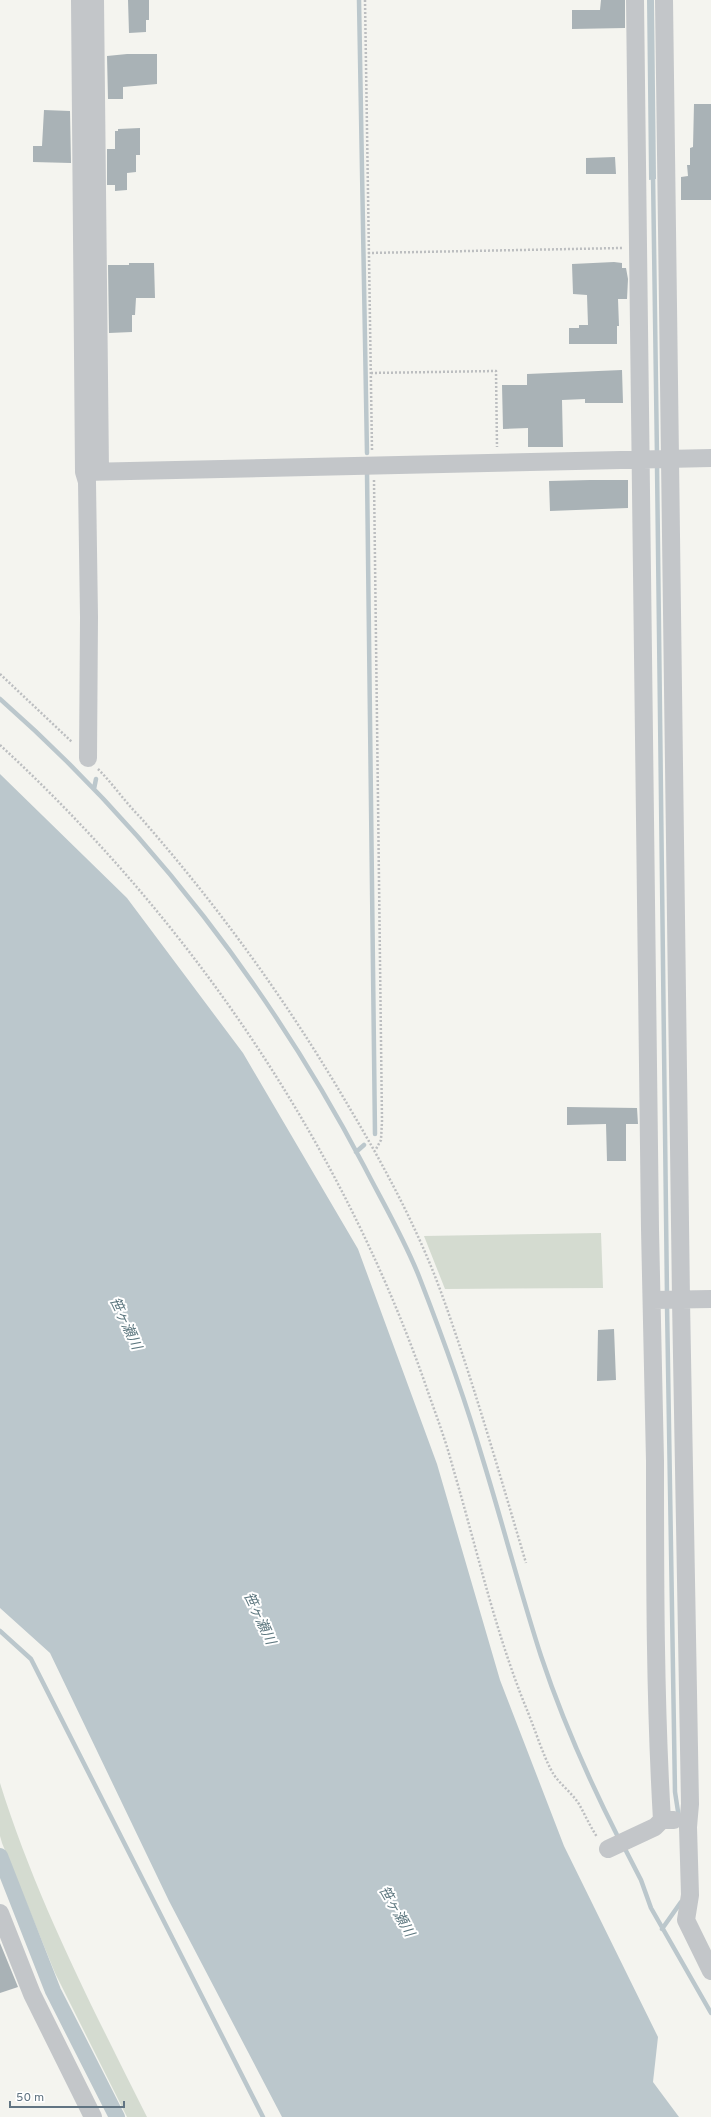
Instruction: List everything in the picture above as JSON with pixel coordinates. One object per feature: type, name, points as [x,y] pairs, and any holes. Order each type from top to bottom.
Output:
[{"type":"street","points":[[80,0],[88,33],[93,472],[87,482],[89,556],[88,758]]},
{"type":"street","points":[[88,33],[96,0]]},
{"type":"street","points":[[635,0],[653,186],[638,248],[656,459],[650,1229],[684,1373],[678,1819]]},
{"type":"street","points":[[664,0],[653,186],[667,1300],[658,1740],[678,1819],[690,1895],[686,1920],[711,1972]]},
{"type":"street","points":[[93,472],[711,458]]},
{"type":"street","points":[[667,1300],[711,1299]]},
{"type":"street","points":[[610,1848],[655,1827],[678,1819]]},
{"type":"street","points":[[0,1913],[32,1994],[93,2117]]},
{"type":"path","points":[[365,0],[382,1113],[381,1140],[375,1151]]},
{"type":"path","points":[[368,253],[638,248]]},
{"type":"path","points":[[371,373],[496,371],[498,463]]},
{"type":"path","points":[[0,674],[88,758],[158,838],[240,940],[300,1025],[375,1151],[418,1236],[440,1291],[489,1436],[526,1563]]},
{"type":"path","points":[[0,745],[76,818],[107,852],[133,881],[196,960],[284,1089],[319,1149],[366,1241],[400,1315],[453,1466],[496,1625],[524,1702],[554,1774],[579,1803],[588,1823],[600,1843],[610,1848]]},
{"type":"shaded area","points":[[601,1233],[603,1288],[445,1289],[424,1236]]},
{"type":"shaded area","points":[[0,1783],[14,1826],[48,1911],[86,1994],[147,2117],[127,2117],[55,1973],[2,1843],[0,1836]]},
{"type":"water","points":[[647,0],[654,0],[656,179],[649,180]]},
{"type":"water","name":"笹ヶ瀬川","points":[[0,774],[127,898],[243,1053],[358,1249],[437,1464],[500,1680],[564,1846],[658,2037],[653,2082],[679,2117],[282,2117],[169,1901],[50,1653],[0,1608]]},
{"type":"building","points":[[128,0],[149,0],[149,20],[146,20],[146,32],[129,33]]},
{"type":"building","points":[[601,0],[625,0],[625,28],[572,29],[572,10],[600,10]]},
{"type":"building","points":[[157,54],[157,84],[123,87],[123,99],[108,99],[107,56]]},
{"type":"building","points":[[694,104],[711,104],[711,200],[681,200],[681,177],[688,176],[687,165],[690,165],[690,148],[693,147]]},
{"type":"building","points":[[44,110],[70,111],[71,163],[33,162],[33,146],[42,146]]},
{"type":"building","points":[[140,128],[140,155],[136,155],[136,172],[127,173],[127,190],[115,191],[115,185],[107,185],[107,149],[115,149],[115,131],[118,131],[118,129]]},
{"type":"building","points":[[615,157],[616,174],[586,174],[586,158]]},
{"type":"building","points":[[129,263],[154,263],[155,298],[136,298],[135,315],[132,315],[132,332],[109,333],[108,265],[129,265]]},
{"type":"building","points":[[622,263],[622,268],[626,268],[628,279],[627,299],[618,299],[619,326],[617,326],[617,344],[569,344],[569,328],[579,328],[579,325],[588,325],[587,295],[573,294],[572,264]]},
{"type":"building","points":[[622,370],[623,403],[585,403],[585,399],[562,400],[563,447],[528,447],[528,428],[503,429],[502,385],[527,385],[527,374]]},
{"type":"building","points":[[628,480],[628,508],[550,511],[549,481]]},
{"type":"building","points":[[567,1107],[637,1108],[638,1124],[626,1124],[626,1161],[607,1161],[606,1124],[567,1125]]},
{"type":"building","points":[[614,1329],[616,1380],[597,1381],[598,1330]]},
{"type":"building","points":[[0,1943],[18,1987],[0,1993]]},
{"type":"waterway","points":[[359,0],[367,453]]},
{"type":"waterway","points":[[653,174],[657,456]]},
{"type":"waterway","points":[[657,464],[667,1296]]},
{"type":"waterway","points":[[367,472],[375,1134]]},
{"type":"waterway","points":[[0,699],[55,750],[107,803],[156,858],[203,916],[248,976],[289,1038],[328,1101],[364,1166],[408,1250],[429,1301],[469,1414],[533,1632],[549,1680],[577,1749],[619,1839]]},
{"type":"waterway","points":[[94,789],[96,779]]},
{"type":"waterway","points":[[356,1152],[364,1145]]},
{"type":"waterway","points":[[667,1304],[675,1792],[679,1818]]},
{"type":"waterway","points":[[0,1631],[31,1659],[263,2117]]},
{"type":"waterway","points":[[623,1845],[641,1880],[651,1908],[711,2013]]},
{"type":"waterway","points":[[0,1856],[53,1991],[117,2117]]},
{"type":"waterway","points":[[662,1929],[681,1902]]}]
